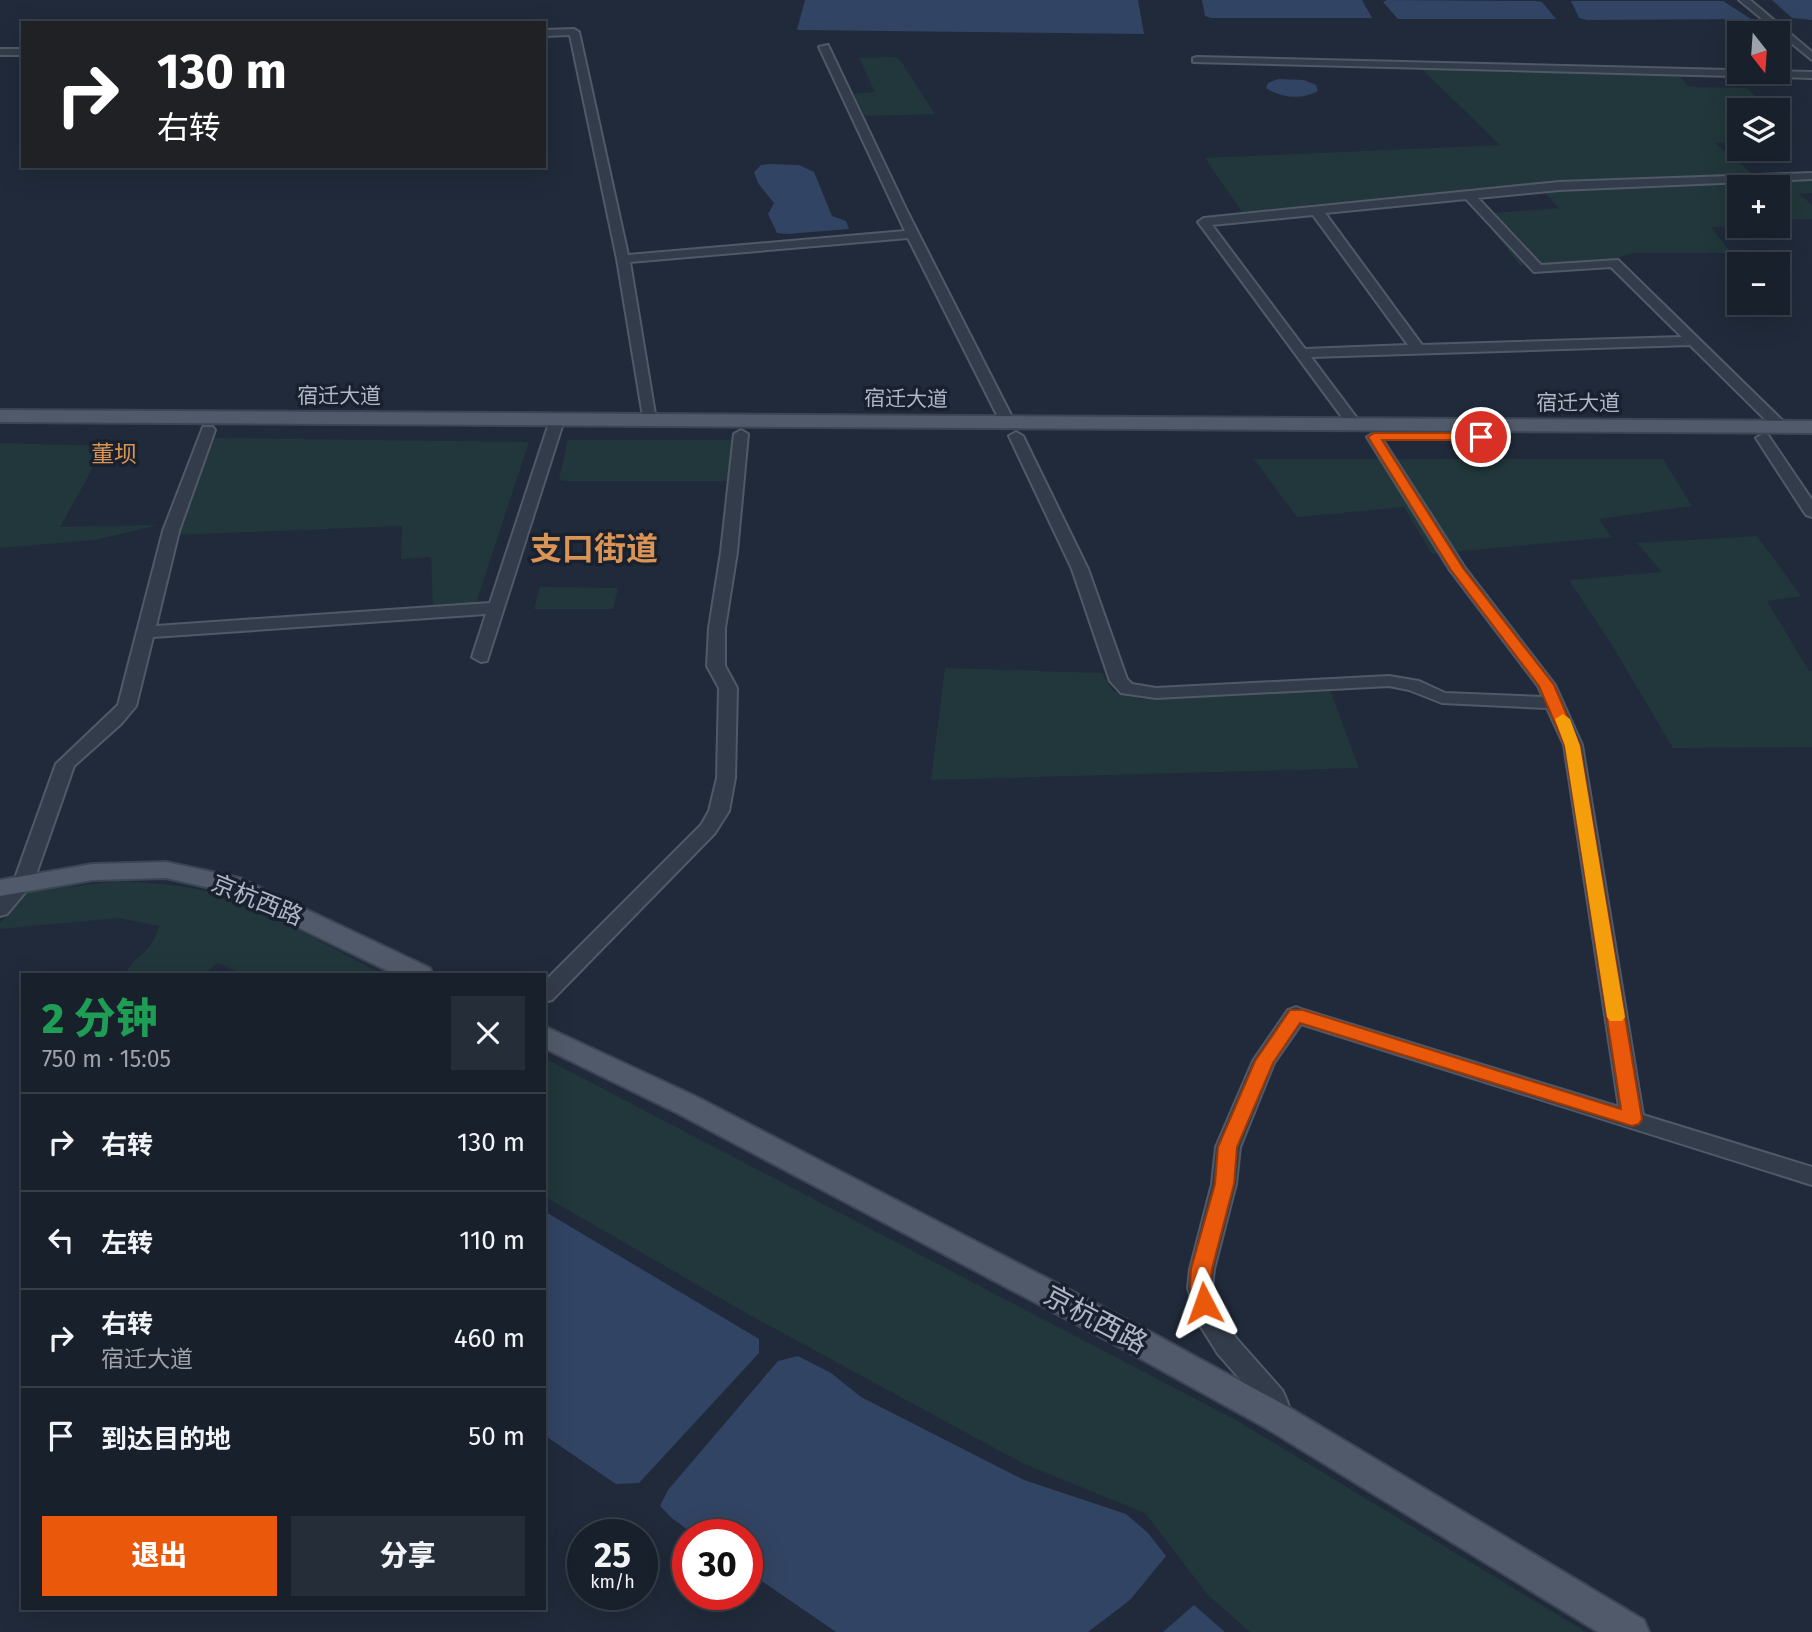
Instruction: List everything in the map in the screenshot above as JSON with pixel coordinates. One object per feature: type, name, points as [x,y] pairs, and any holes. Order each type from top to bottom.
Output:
[{"type":"main road","name":"宿迁大道","points":[[0,416],[555,426],[741,434],[1355,425],[1812,427]]},
{"type":"main road","name":"宿迁大道","points":[[0,428],[208,430],[555,426],[649,420],[1374,437],[1812,438]]},
{"type":"main road","name":"京杭西路","points":[[11,886],[126,869],[166,870],[231,884],[415,973]]},
{"type":"main road","name":"京杭西路","points":[[546,1036],[784,1155],[1124,1333],[1278,1418],[1631,1632]]},
{"type":"street","points":[[1744,0],[1812,57]]},
{"type":"street","points":[[546,33],[574,32],[623,259],[649,420]]},
{"type":"street","points":[[824,47],[912,234],[1080,569],[1119,681],[1127,689],[1156,693],[1389,681],[1413,685],[1442,698],[1555,703]]},
{"type":"street","points":[[0,52],[21,52]]},
{"type":"street","points":[[1197,60],[1812,75]]},
{"type":"street","points":[[1355,425],[1204,222],[1559,186],[1812,176]]},
{"type":"street","points":[[1470,196],[1538,269],[1614,263],[1781,427]]},
{"type":"street","points":[[1317,211],[1418,349]]},
{"type":"street","points":[[623,259],[912,234]]},
{"type":"street","points":[[1301,353],[1692,341]]},
{"type":"street","points":[[481,657],[555,426]]},
{"type":"street","points":[[0,909],[65,764],[127,706],[148,632],[171,531],[208,430]]},
{"type":"street","points":[[546,993],[708,829],[719,811],[727,756],[727,688],[716,666],[717,628],[729,552],[741,434]]},
{"type":"street","points":[[1374,437],[1458,570],[1546,685],[1573,746],[1632,1119]]},
{"type":"street","points":[[1763,438],[1812,512]]},
{"type":"street","points":[[148,632],[496,608]]},
{"type":"street","points":[[1278,1418],[1273,1398],[1227,1346],[1208,1317],[1200,1288],[1202,1269],[1224,1184],[1228,1147],[1265,1061],[1296,1015],[1812,1176]]},
{"type":"green space","points":[[896,57],[935,114],[865,116],[854,94],[875,92],[859,58]]},
{"type":"green space","points":[[1420,67],[1678,75],[1689,87],[1747,88],[1758,98],[1727,98],[1727,142],[1715,143],[1727,153],[1727,161],[1737,161],[1754,175],[1727,175],[1727,227],[1711,227],[1730,252],[1727,253],[1633,253],[1611,260],[1520,265],[1479,214],[1559,208],[1538,186],[1244,215],[1205,158],[1500,145]]},
{"type":"green space","points":[[1790,179],[1812,179],[1812,193],[1799,194],[1812,205],[1812,219],[1790,220]]},
{"type":"green space","points":[[210,438],[529,442],[475,606],[433,609],[431,557],[401,559],[402,526],[175,535]]},
{"type":"green space","points":[[568,440],[735,440],[732,481],[559,480]]},
{"type":"green space","points":[[0,443],[105,446],[60,527],[158,525],[95,540],[0,548]]},
{"type":"green space","points":[[1254,459],[1663,459],[1692,506],[1599,519],[1611,537],[1432,554],[1404,507],[1297,517]]},
{"type":"green space","points":[[1757,536],[1801,596],[1767,601],[1809,671],[1812,671],[1812,747],[1673,748],[1612,645],[1569,580],[1662,572],[1637,543]]},
{"type":"green space","points":[[540,587],[618,588],[613,609],[534,609]]},
{"type":"green space","points":[[945,668],[1102,673],[1113,691],[1140,699],[1330,690],[1359,768],[931,780]]},
{"type":"green space","points":[[117,881],[155,883],[206,891],[282,922],[380,973],[240,973],[217,963],[206,973],[127,973],[132,963],[152,943],[159,926],[119,918],[0,929],[0,923],[27,892]]},
{"type":"green space","points":[[546,1059],[1236,1420],[1586,1632],[1250,1632],[1208,1595],[1145,1513],[1024,1464],[746,1313],[546,1197]]},
{"type":"water","points":[[805,0],[1138,0],[1144,34],[797,30]]},
{"type":"water","points":[[1202,0],[1362,0],[1372,18],[1211,18],[1205,16]]},
{"type":"water","points":[[1772,0],[1812,0],[1812,20],[1792,18]]},
{"type":"water","points":[[1535,1],[1542,2],[1556,19],[1398,19],[1383,2]]},
{"type":"water","points":[[1571,1],[1723,1],[1751,19],[1587,20],[1579,18]]},
{"type":"water","points":[[1278,79],[1304,80],[1316,85],[1318,91],[1306,96],[1292,97],[1266,88],[1268,83]]},
{"type":"water","points":[[761,165],[799,165],[814,172],[832,216],[846,221],[849,229],[777,233],[768,214],[774,203],[758,183],[754,172]]},
{"type":"water","points":[[546,1212],[759,1339],[759,1353],[639,1483],[616,1484],[546,1436]]},
{"type":"water","points":[[798,1356],[831,1373],[861,1397],[1024,1480],[1126,1514],[1148,1533],[1166,1556],[1130,1600],[1088,1632],[836,1632],[763,1582],[763,1519],[673,1519],[660,1506],[668,1490],[778,1361]]},
{"type":"water","points":[[1194,1605],[1225,1632],[1163,1632]]},
{"type":"slow traffic","points":[[1563,719],[1573,746],[1616,1017]]},
{"type":"district","name":"董坝","points":[[114,454]]},
{"type":"district","name":"支口街道","points":[[594,549]]},
{"type":"route","points":[[1204,1303],[1200,1288],[1202,1269],[1224,1184],[1228,1147],[1265,1061],[1296,1015],[1632,1119],[1573,746],[1560,711],[1546,685],[1458,570],[1374,437],[1481,437]]}]
